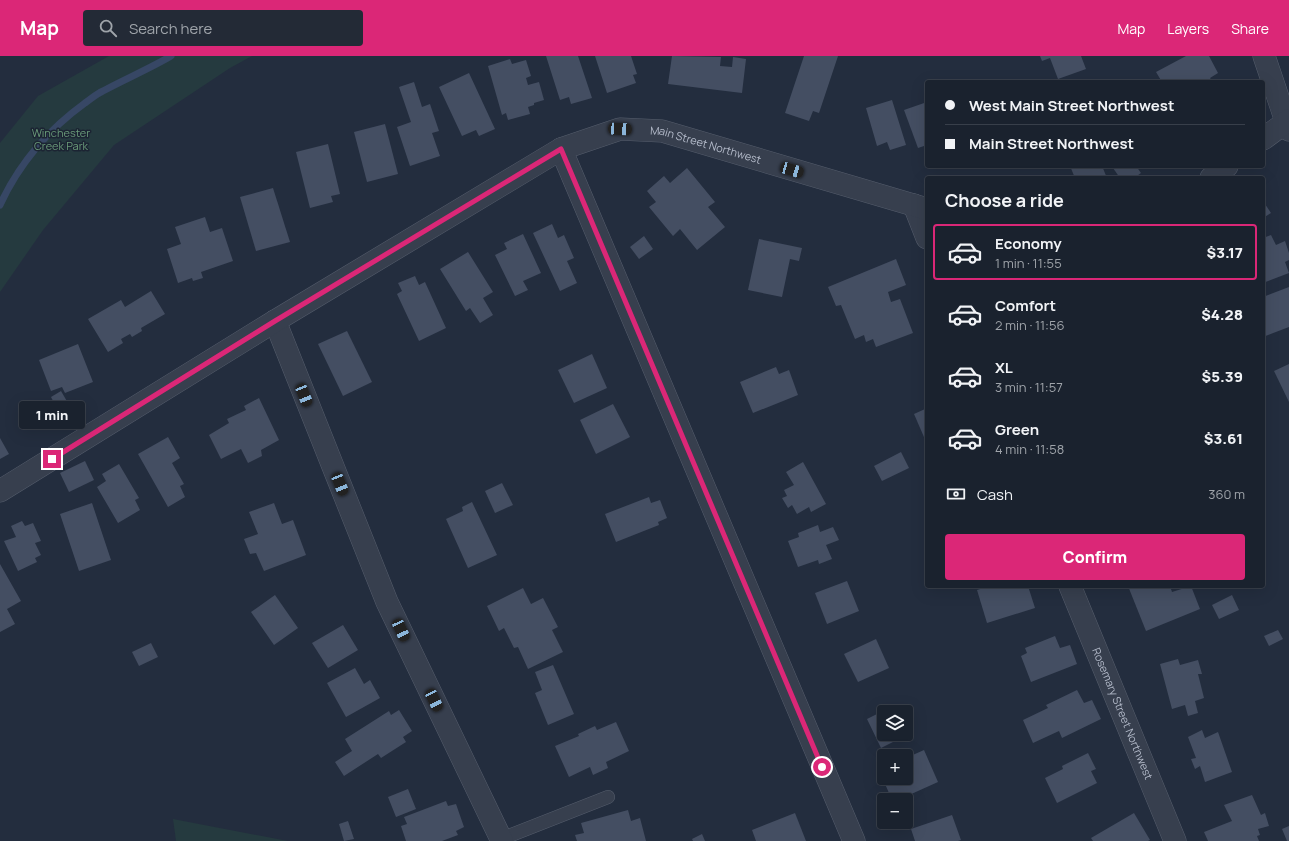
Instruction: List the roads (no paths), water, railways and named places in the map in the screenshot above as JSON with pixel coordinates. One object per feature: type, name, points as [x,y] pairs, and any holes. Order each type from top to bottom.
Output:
[{"type":"street","points":[[1264,56],[1288,124],[1265,138]]},
{"type":"street","name":"Main Street Northwest","points":[[0,491],[275,321],[561,149],[620,129],[662,132],[920,207]]},
{"type":"street","points":[[561,149],[854,841]]},
{"type":"street","points":[[1214,176],[1224,168]]},
{"type":"street","points":[[920,207],[925,229]]},
{"type":"street","points":[[275,321],[387,602],[501,840]]},
{"type":"street","name":"Rosemary Street Northwest","points":[[1071,588],[1176,841]]},
{"type":"lane","points":[[501,840],[608,797]]},
{"type":"waterway","points":[[0,205],[16,175],[36,148],[59,124],[98,94],[171,56]]},
{"type":"park label","name":"Winchester Creek Park","points":[[61,139]]}]
